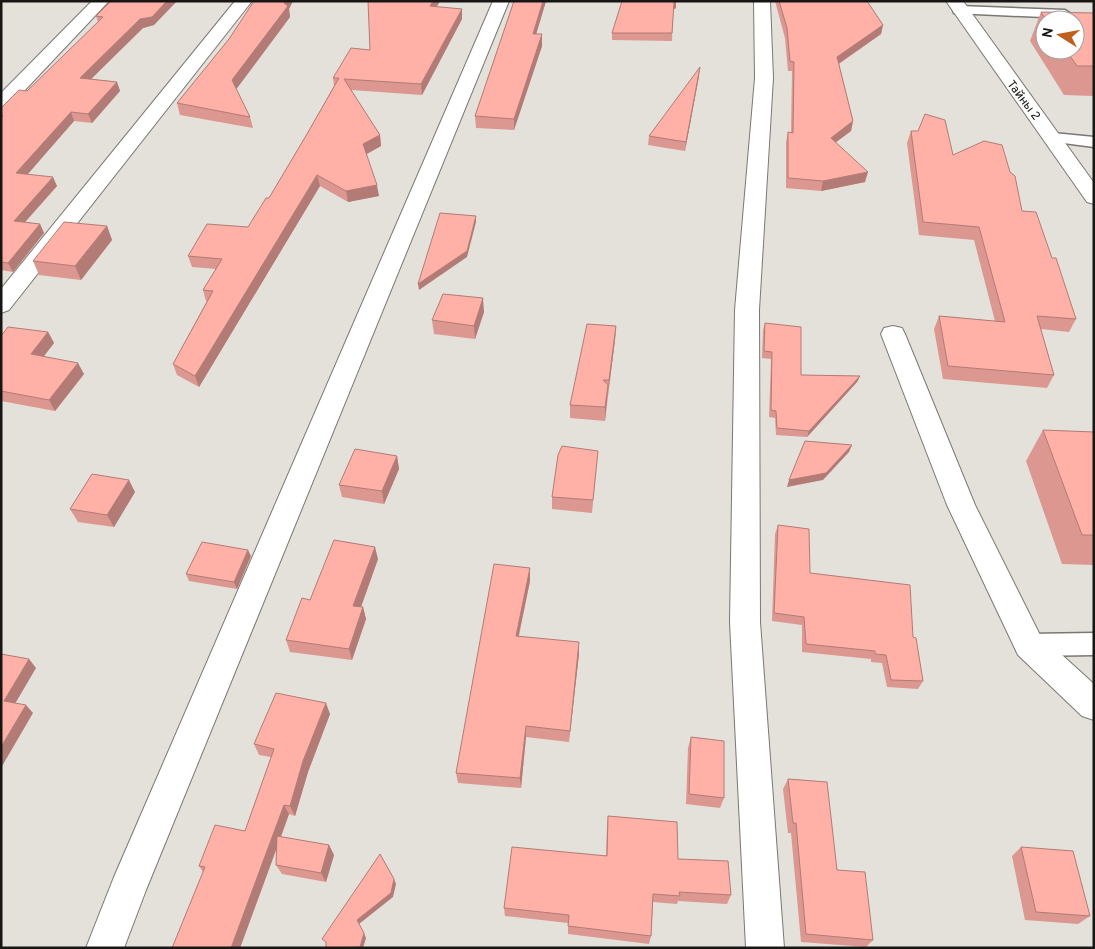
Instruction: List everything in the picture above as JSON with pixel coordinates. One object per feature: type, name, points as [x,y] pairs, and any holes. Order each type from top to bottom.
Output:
[{"type":"street","points":[[1,104],[101,1]]},
{"type":"street","points":[[1,305],[244,1]]},
{"type":"street","points":[[105,948],[134,872],[501,1]]},
{"type":"street","points":[[762,1],[764,78],[747,310],[745,622],[765,948]]},
{"type":"street","name":"Тайны 2","points":[[957,6],[1017,91],[1054,138],[1094,198]]},
{"type":"street","points":[[893,334],[961,505],[1029,645],[1094,705]]},
{"type":"lane","points":[[957,6],[1035,12]]},
{"type":"lane","points":[[1054,138],[1094,142]]},
{"type":"lane","points":[[1029,645],[1094,644]]},
{"type":"building","points":[[111,1],[167,1],[152,17],[140,19],[80,78],[117,82],[88,114],[71,112],[16,173],[53,177],[14,221],[40,224],[8,263],[1,262],[1,118],[3,116],[1,116],[1,108],[19,90],[27,91],[103,17],[96,16]]},
{"type":"building","points":[[254,1],[285,1],[284,3],[288,6],[232,80],[250,117],[177,103],[229,39]]},
{"type":"building","points":[[368,1],[433,1],[430,6],[462,9],[421,84],[344,79],[380,135],[363,144],[377,185],[346,191],[317,175],[195,376],[173,364],[213,291],[203,290],[222,259],[188,256],[207,224],[248,227],[266,198],[269,198],[339,78],[333,78],[351,48],[370,50]]},
{"type":"building","points":[[514,1],[543,1],[533,34],[542,34],[514,119],[475,116]]},
{"type":"building","points":[[622,1],[676,1],[674,2],[672,33],[612,33]]},
{"type":"building","points":[[779,1],[867,1],[883,25],[837,57],[853,121],[831,138],[868,172],[823,181],[788,178],[788,132],[793,133],[794,62],[790,61],[787,28]]},
{"type":"building","points":[[1085,13],[1094,13],[1094,66],[1077,66],[1073,60],[1085,60]]},
{"type":"building","points":[[700,67],[686,142],[649,136]]},
{"type":"building","points":[[925,114],[945,120],[953,155],[984,141],[1002,145],[1010,172],[1015,176],[1022,211],[1036,212],[1052,258],[1056,258],[1076,319],[1037,316],[1054,375],[948,366],[939,316],[1005,322],[979,227],[923,222],[911,131],[918,131]]},
{"type":"building","points":[[440,213],[476,216],[467,251],[418,284]]},
{"type":"building","points":[[64,222],[107,226],[75,266],[33,261]]},
{"type":"building","points":[[443,294],[483,298],[474,326],[432,320]]},
{"type":"building","points":[[765,323],[801,327],[801,375],[860,376],[809,431],[777,428],[776,411],[771,410],[772,352],[764,351]]},
{"type":"building","points":[[587,324],[616,326],[609,380],[603,380],[608,385],[605,407],[570,405]]},
{"type":"building","points":[[8,327],[48,332],[31,354],[78,363],[49,400],[1,391],[1,336]]},
{"type":"building","points":[[1043,430],[1094,432],[1094,535],[1082,535]]},
{"type":"building","points":[[805,441],[852,445],[826,473],[789,480]]},
{"type":"building","points":[[562,446],[598,451],[593,500],[552,497],[558,455]]},
{"type":"building","points":[[355,449],[397,456],[382,491],[339,485]]},
{"type":"building","points":[[92,474],[129,480],[107,515],[70,509]]},
{"type":"building","points":[[778,525],[809,529],[810,573],[910,585],[913,637],[916,638],[923,681],[891,680],[886,655],[875,654],[875,651],[806,644],[804,617],[774,613]]},
{"type":"building","points":[[334,540],[375,547],[353,606],[363,607],[349,649],[286,640],[302,598],[310,600]]},
{"type":"building","points":[[202,542],[248,550],[234,582],[186,574]]},
{"type":"building","points":[[494,564],[530,568],[516,636],[579,642],[570,731],[526,726],[520,778],[456,773]]},
{"type":"building","points":[[1,654],[29,659],[4,701],[26,705],[1,747]]},
{"type":"building","points":[[276,693],[326,703],[303,761],[290,806],[284,805],[231,948],[172,948],[205,867],[199,866],[215,825],[245,831],[274,749],[254,744]]},
{"type":"building","points":[[691,737],[724,741],[724,798],[689,794]]},
{"type":"building","points":[[788,779],[827,782],[837,870],[865,872],[873,940],[806,934],[796,823],[793,823]]},
{"type":"building","points":[[608,816],[677,822],[678,859],[728,861],[731,895],[679,892],[680,896],[653,894],[651,936],[568,926],[569,915],[504,908],[512,847],[607,856]]},
{"type":"building","points":[[277,836],[329,845],[321,873],[276,865]]},
{"type":"building","points":[[1021,847],[1073,851],[1090,916],[1036,912]]},
{"type":"building","points":[[380,854],[394,879],[391,893],[357,920],[364,933],[360,947],[326,948],[326,942],[322,939]]}]
